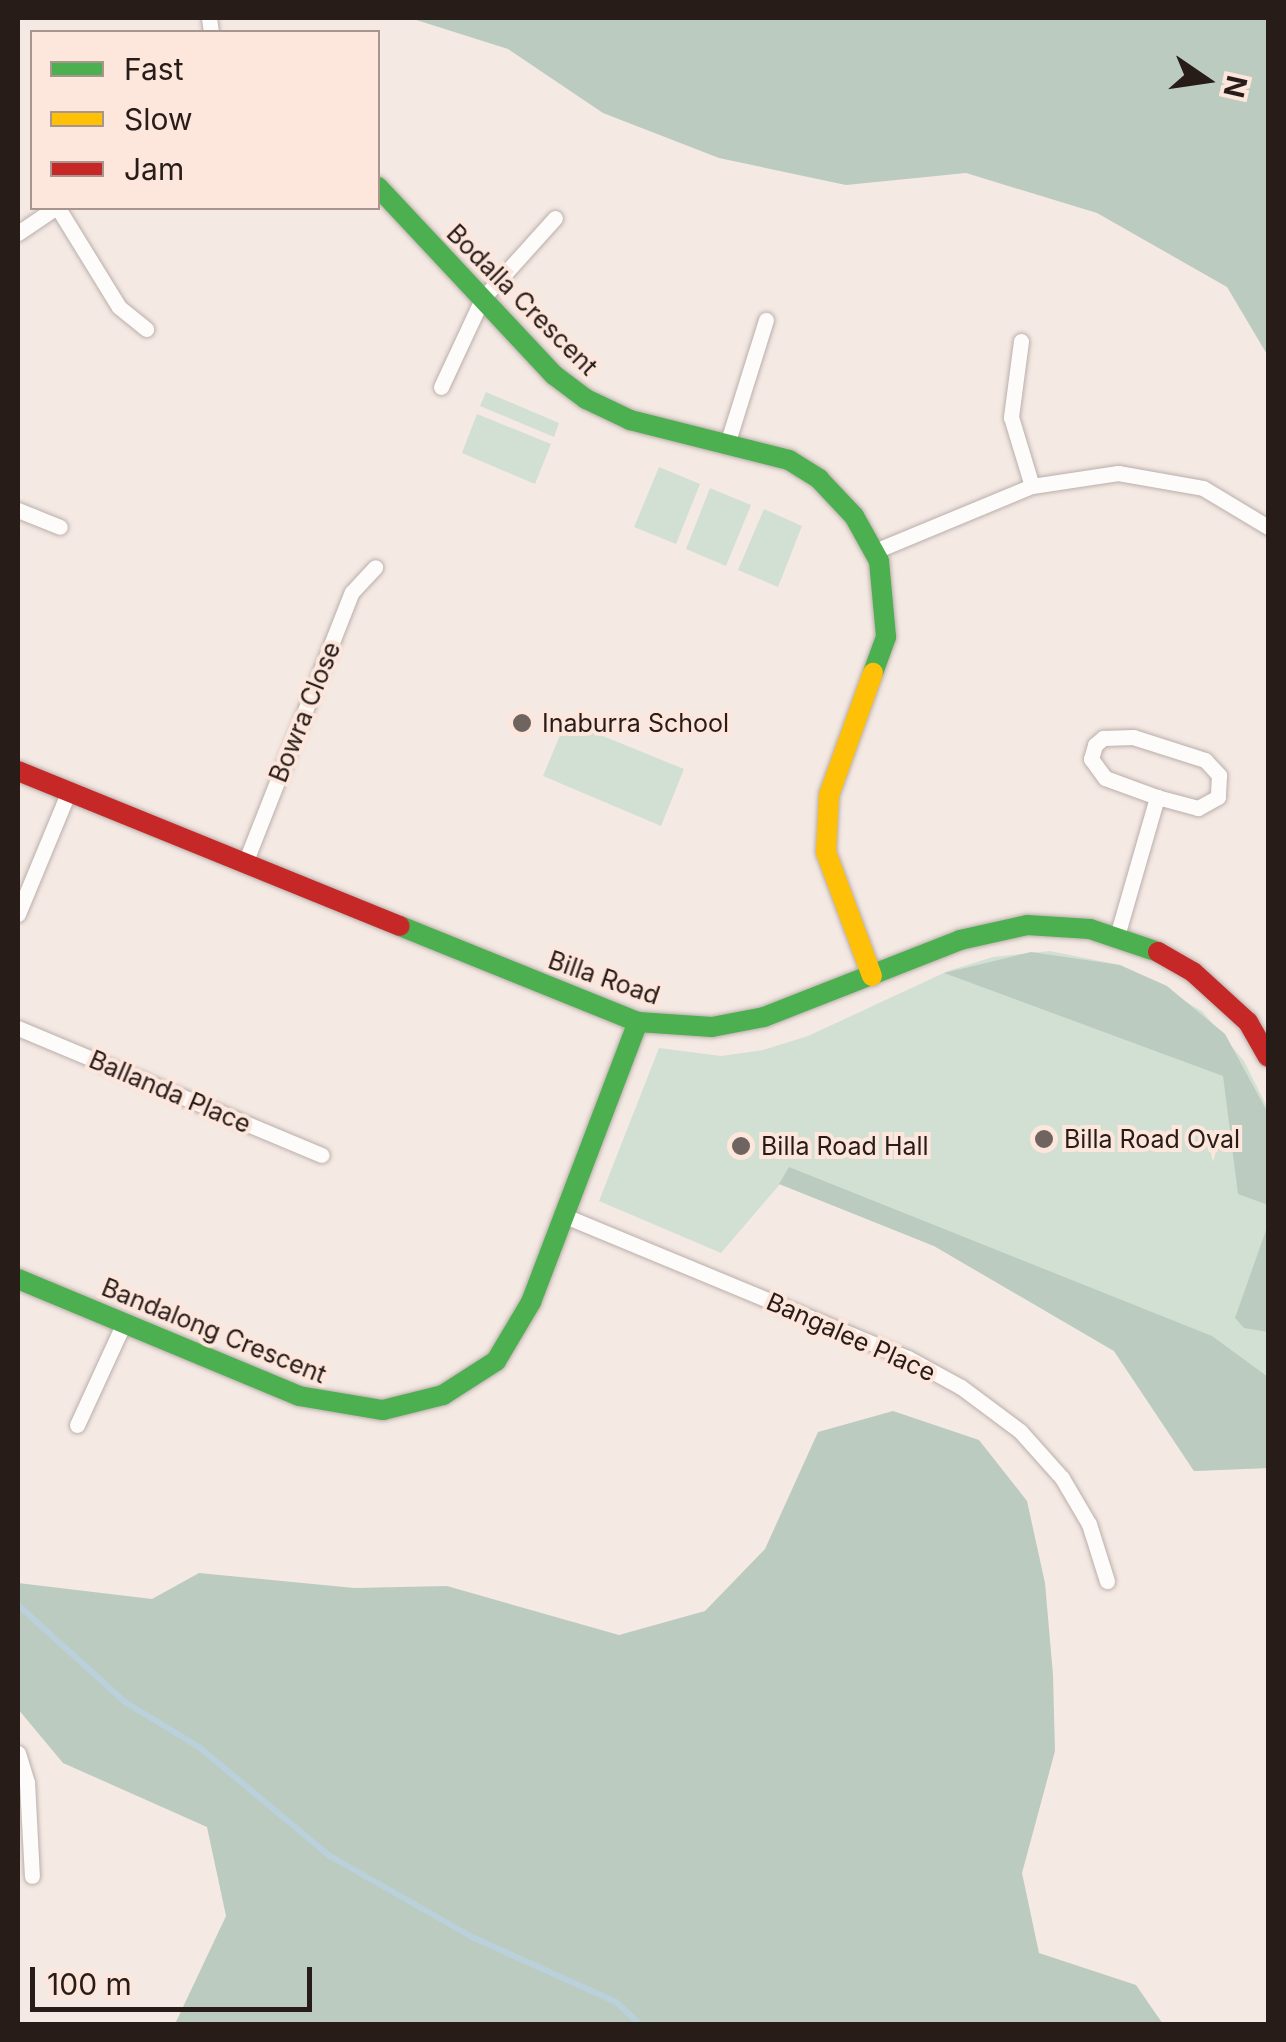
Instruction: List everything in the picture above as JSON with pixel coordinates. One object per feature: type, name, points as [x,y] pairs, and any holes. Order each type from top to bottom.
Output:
[{"type":"street","name":"Bodalla Crescent","points":[[380,189],[482,299],[586,399],[630,420],[728,441],[790,460],[820,479],[875,551]]},
{"type":"street","points":[[18,234],[54,210]]},
{"type":"street","points":[[58,210],[119,307],[146,329]]},
{"type":"street","points":[[441,387],[482,299],[555,218]]},
{"type":"street","points":[[728,441],[766,320]]},
{"type":"street","points":[[1021,341],[1022,370],[1010,410],[1032,486]]},
{"type":"street","points":[[872,976],[844,914],[825,826],[828,794],[886,637],[875,551],[1032,486],[1118,472],[1163,476],[1203,488],[1268,528]]},
{"type":"street","points":[[18,510],[60,527]]},
{"type":"street","name":"Bowra Close","points":[[245,864],[352,592],[375,567]]},
{"type":"street","points":[[1134,737],[1204,760],[1219,775],[1218,797],[1198,808],[1157,797],[1105,778],[1091,758],[1095,745],[1102,738],[1134,737]]},
{"type":"street","name":"Billa Road","points":[[18,770],[638,1022],[688,1028],[764,1018],[960,940],[1027,925],[1117,936],[1194,972],[1248,1022],[1268,1057]]},
{"type":"street","points":[[18,914],[69,791]]},
{"type":"street","points":[[1117,936],[1157,797]]},
{"type":"street","name":"Bandalong Crescent","points":[[18,1279],[298,1396],[383,1410],[443,1395],[496,1362],[531,1302],[638,1022]]},
{"type":"street","name":"Ballanda Place","points":[[18,1028],[322,1155]]},
{"type":"street","name":"Bangalee Place","points":[[565,1216],[908,1358],[961,1387],[1020,1431],[1062,1478],[1089,1524],[1108,1581]]},
{"type":"street","points":[[78,1425],[124,1323]]},
{"type":"street","points":[[18,1752],[27,1782],[32,1876]]},
{"type":"green space","points":[[410,18],[1268,18],[1268,356],[1227,287],[1097,213],[966,173],[846,185],[719,158],[603,113],[508,49]]},
{"type":"green space","points":[[486,392],[559,423],[554,437],[480,406]]},
{"type":"green space","points":[[477,414],[551,444],[535,484],[462,453]]},
{"type":"green space","points":[[659,467],[700,484],[676,544],[634,527]]},
{"type":"green space","points":[[710,488],[751,505],[726,566],[686,549]]},
{"type":"green space","points":[[764,509],[802,526],[778,587],[738,570]]},
{"type":"green space","points":[[566,721],[684,769],[661,826],[543,776]]},
{"type":"green space","points":[[1050,951],[1120,965],[1202,1011],[1244,1061],[1266,1105],[1268,1468],[1194,1471],[1114,1351],[934,1246],[780,1184],[721,1253],[599,1201],[659,1048],[721,1056],[763,1050],[808,1036],[948,971],[993,957]]},
{"type":"green space","points":[[1031,952],[1120,965],[1167,986],[1225,1034],[1268,1113],[1268,1205],[1238,1194],[1223,1076],[944,973]]},
{"type":"green space","points":[[789,1167],[1212,1336],[1268,1377],[1268,1468],[1194,1471],[1114,1351],[934,1246],[779,1184]]},
{"type":"green space","points":[[1266,1230],[1268,1332],[1244,1328],[1235,1318]]},
{"type":"green space","points":[[893,1411],[979,1440],[1027,1501],[1045,1583],[1053,1675],[1055,1751],[1022,1873],[1039,1953],[1136,1985],[1163,2024],[175,2024],[226,1916],[207,1827],[63,1763],[18,1709],[18,1583],[152,1599],[199,1573],[354,1588],[447,1586],[619,1635],[705,1611],[765,1549],[818,1432]]},
{"type":"waterway","points":[[18,1605],[125,1702],[199,1747],[330,1856],[472,1937],[616,2002],[640,2024]]},
{"type":"traffic: fast","points":[[380,189],[554,375],[586,399],[630,420],[789,460],[819,479],[854,516],[879,561],[886,637],[873,673]]},
{"type":"traffic: fast","points":[[400,926],[638,1022],[712,1027],[764,1017],[960,940],[1027,925],[1090,929],[1158,952]]},
{"type":"traffic: fast","points":[[18,1279],[299,1396],[383,1410],[443,1395],[496,1361],[531,1302],[638,1022]]},
{"type":"traffic: slow","points":[[872,976],[826,852],[829,795],[873,673]]},
{"type":"traffic: jam","points":[[18,771],[400,926]]},
{"type":"traffic: jam","points":[[1158,952],[1193,972],[1248,1022],[1268,1057]]},
{"type":"place","name":"Inaburra School","points":[[522,723]]},
{"type":"place","name":"Billa Road Oval","points":[[1044,1139]]},
{"type":"place","name":"Billa Road Hall","points":[[741,1146]]}]
